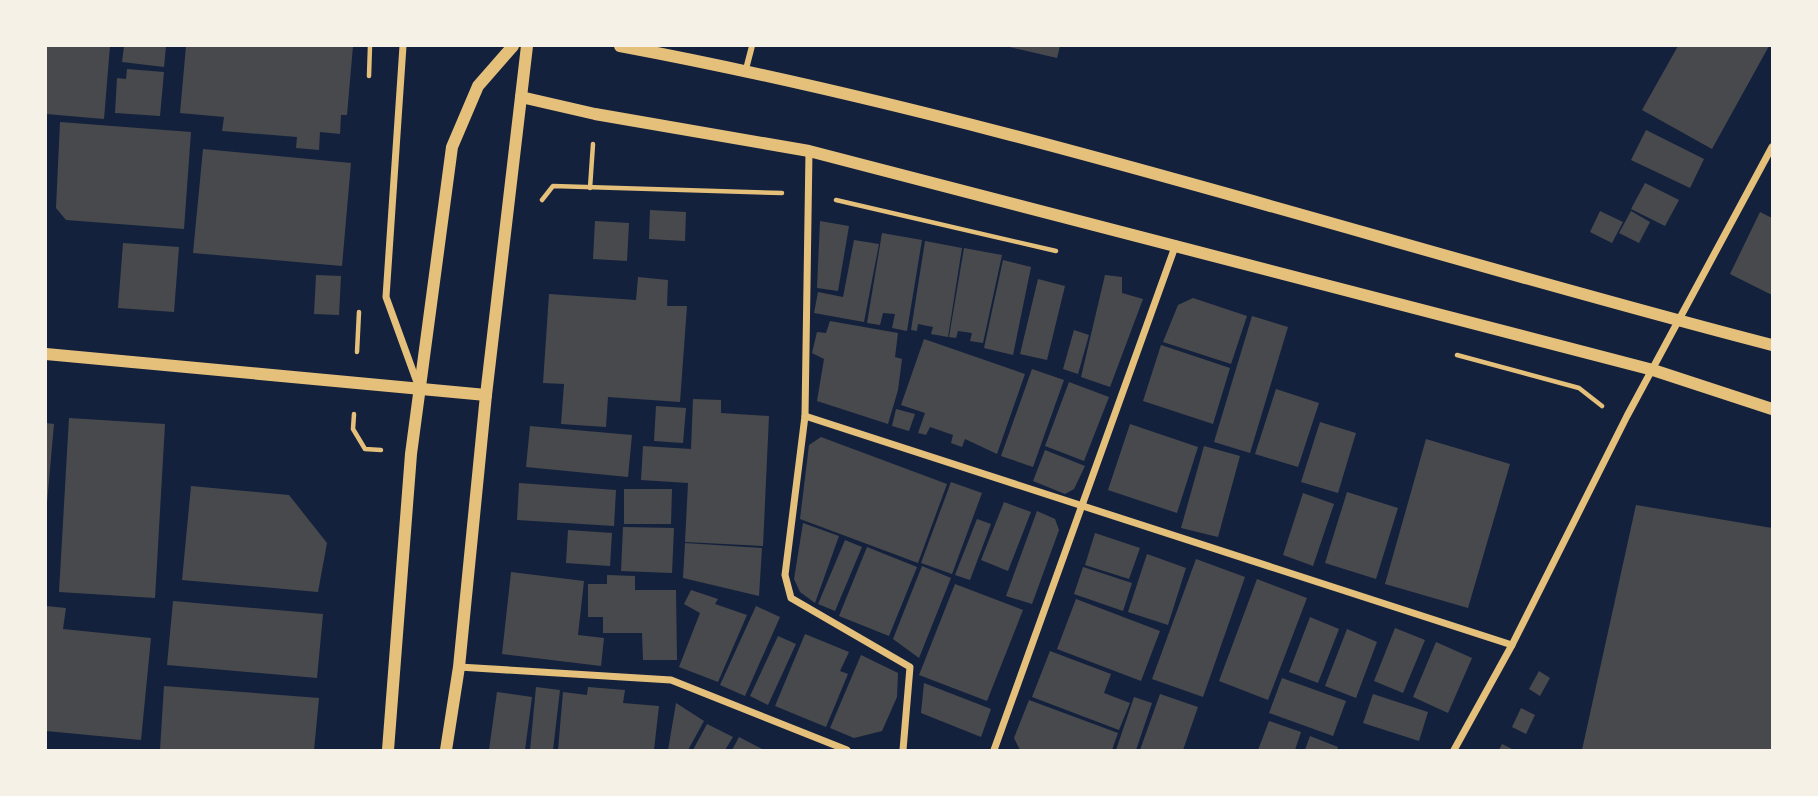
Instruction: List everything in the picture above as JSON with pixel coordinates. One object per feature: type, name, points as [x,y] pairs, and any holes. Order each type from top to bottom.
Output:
[{"type":"street","points":[[404,46],[386,297],[419,389]]},
{"type":"street","points":[[388,751],[411,454],[452,146],[478,86],[513,46]]},
{"type":"street","points":[[446,751],[459,667],[486,395],[527,46]]},
{"type":"street","points":[[620,46],[746,69],[1195,183],[1773,345]]},
{"type":"street","points":[[746,69],[752,46]]},
{"type":"street","points":[[521,97],[595,114],[809,150],[1653,370],[1773,409]]},
{"type":"street","points":[[1454,751],[1773,147]]},
{"type":"street","points":[[809,150],[805,416],[785,575],[791,598],[910,667],[903,751]]},
{"type":"street","points":[[994,751],[1176,244]]},
{"type":"street","points":[[46,354],[486,395]]},
{"type":"street","points":[[805,416],[1512,645]]},
{"type":"street","points":[[459,667],[671,680],[846,751]]},
{"type":"path","points":[[536,207],[554,186],[808,193],[1059,251]]},
{"type":"path","points":[[1445,352],[1579,388],[1605,407]]},
{"type":"path","points":[[354,429],[365,449]]},
{"type":"building","points":[[46,46],[110,46],[104,119],[46,114]]},
{"type":"building","points":[[124,46],[166,46],[164,67],[122,62]]},
{"type":"building","points":[[186,46],[353,46],[347,115],[341,115],[340,134],[320,132],[319,150],[296,148],[297,137],[222,131],[224,117],[180,113]]},
{"type":"building","points":[[1005,46],[1060,46],[1057,58]]},
{"type":"building","points":[[1678,46],[1769,46],[1712,149],[1642,110]]},
{"type":"building","points":[[127,69],[164,72],[160,116],[115,113],[117,78],[126,79]]},
{"type":"building","points":[[60,122],[191,132],[184,229],[66,220],[56,208]]},
{"type":"building","points":[[1646,130],[1704,159],[1690,188],[1631,160]]},
{"type":"building","points":[[203,149],[351,163],[342,266],[193,253]]},
{"type":"building","points":[[1645,183],[1679,200],[1665,226],[1631,209]]},
{"type":"building","points":[[650,210],[686,212],[685,241],[649,239]]},
{"type":"building","points":[[1600,211],[1623,222],[1612,243],[1590,232]]},
{"type":"building","points":[[1631,211],[1650,222],[1639,243],[1619,233]]},
{"type":"building","points":[[1760,212],[1772,218],[1772,295],[1730,274]]},
{"type":"building","points":[[595,221],[629,223],[627,261],[593,259]]},
{"type":"building","points":[[820,221],[849,226],[838,291],[817,288]]},
{"type":"building","points":[[882,233],[922,240],[907,331],[892,328],[895,314],[883,313],[880,325],[867,323]]},
{"type":"building","points":[[854,240],[879,244],[864,322],[814,313],[818,292],[843,297]]},
{"type":"building","points":[[925,241],[962,248],[948,337],[931,334],[933,327],[918,324],[917,331],[911,330]]},
{"type":"building","points":[[123,243],[179,247],[174,312],[118,308]]},
{"type":"building","points":[[964,248],[1002,255],[983,343],[970,341],[972,333],[958,331],[956,338],[949,337]]},
{"type":"building","points":[[1003,260],[1031,267],[1013,355],[984,348]]},
{"type":"building","points":[[316,275],[341,276],[339,315],[314,314]]},
{"type":"building","points":[[1105,275],[1122,277],[1122,293],[1143,299],[1110,387],[1081,377]]},
{"type":"building","points":[[638,277],[668,280],[667,306],[687,306],[680,402],[608,397],[606,427],[561,424],[564,384],[543,383],[549,294],[636,300]]},
{"type":"building","points":[[1038,279],[1065,286],[1047,360],[1020,354]]},
{"type":"building","points":[[1193,298],[1247,316],[1231,364],[1163,342],[1178,305]]},
{"type":"building","points":[[1252,316],[1288,327],[1250,453],[1214,442]]},
{"type":"building","points":[[830,321],[898,333],[895,357],[902,359],[898,390],[888,424],[817,401],[824,359],[812,353],[817,332],[826,333]]},
{"type":"building","points":[[1074,330],[1089,335],[1078,374],[1063,369]]},
{"type":"building","points":[[924,339],[1025,374],[997,454],[965,439],[962,447],[951,443],[953,435],[930,427],[926,435],[918,433],[925,413],[901,405]]},
{"type":"building","points":[[1161,345],[1230,368],[1213,424],[1143,401]]},
{"type":"building","points":[[1032,369],[1064,380],[1033,467],[1001,456]]},
{"type":"building","points":[[1069,382],[1109,397],[1084,461],[1045,446]]},
{"type":"building","points":[[1276,389],[1319,403],[1298,467],[1255,454]]},
{"type":"building","points":[[693,399],[721,400],[721,413],[769,416],[763,546],[685,542],[688,483],[641,480],[643,446],[691,449]]},
{"type":"building","points":[[656,406],[686,408],[683,443],[654,441]]},
{"type":"building","points":[[896,409],[915,414],[909,431],[892,426]]},
{"type":"building","points":[[69,418],[165,424],[155,598],[59,592]]},
{"type":"building","points":[[1320,422],[1356,433],[1338,493],[1301,482]]},
{"type":"building","points":[[46,423],[54,424],[47,503],[46,503]]},
{"type":"building","points":[[1130,424],[1198,447],[1177,513],[1108,490]]},
{"type":"building","points":[[530,426],[632,435],[628,477],[526,467]]},
{"type":"building","points":[[821,437],[947,484],[918,563],[800,519],[809,445]]},
{"type":"building","points":[[1426,439],[1510,464],[1468,608],[1385,584]]},
{"type":"building","points":[[1204,446],[1240,456],[1218,537],[1181,528]]},
{"type":"building","points":[[1045,450],[1085,466],[1074,489],[1065,494],[1033,481]]},
{"type":"building","points":[[951,482],[982,493],[952,574],[921,563]]},
{"type":"building","points":[[519,483],[616,490],[614,526],[517,520]]},
{"type":"building","points":[[191,486],[289,495],[327,543],[318,592],[182,580]]},
{"type":"building","points":[[624,489],[672,489],[671,524],[624,524]]},
{"type":"building","points":[[1347,492],[1398,508],[1376,579],[1325,563]]},
{"type":"building","points":[[1303,493],[1334,504],[1313,566],[1283,555]]},
{"type":"building","points":[[1004,502],[1031,512],[1008,571],[981,560]]},
{"type":"building","points":[[1636,505],[1772,528],[1772,750],[1582,750]]},
{"type":"building","points":[[1037,511],[1055,519],[1059,530],[1032,604],[1006,596]]},
{"type":"building","points":[[977,519],[991,524],[970,580],[955,575]]},
{"type":"building","points":[[803,523],[839,536],[815,603],[800,592],[794,579]]},
{"type":"building","points":[[623,527],[674,528],[672,573],[621,571]]},
{"type":"building","points":[[568,530],[612,533],[610,566],[566,563]]},
{"type":"building","points":[[1095,533],[1140,548],[1129,579],[1085,565]]},
{"type":"building","points":[[845,540],[862,547],[835,611],[818,604]]},
{"type":"building","points":[[685,543],[762,548],[759,596],[683,578]]},
{"type":"building","points":[[867,547],[917,567],[889,636],[839,616]]},
{"type":"building","points":[[1147,554],[1186,568],[1168,625],[1128,612]]},
{"type":"building","points":[[1196,559],[1245,577],[1203,697],[1152,679]]},
{"type":"building","points":[[922,566],[951,578],[919,658],[893,639]]},
{"type":"building","points":[[1083,567],[1132,583],[1123,611],[1074,594]]},
{"type":"building","points":[[511,572],[584,581],[578,635],[604,638],[601,666],[502,654]]},
{"type":"building","points":[[607,575],[635,576],[635,590],[676,590],[677,660],[643,660],[642,633],[603,633],[603,617],[588,617],[588,584],[607,584]]},
{"type":"building","points":[[1257,579],[1307,598],[1268,700],[1219,681]]},
{"type":"building","points":[[955,584],[1023,610],[987,701],[919,675]]},
{"type":"building","points":[[691,590],[718,599],[715,604],[747,615],[718,682],[679,667],[700,613],[684,604]]},
{"type":"building","points":[[1076,599],[1160,631],[1141,681],[1057,649]]},
{"type":"building","points":[[173,601],[323,614],[317,678],[167,665]]},
{"type":"building","points":[[46,606],[66,608],[63,629],[151,638],[141,740],[46,731]]},
{"type":"building","points":[[756,606],[780,617],[745,696],[720,685]]},
{"type":"building","points":[[1310,617],[1339,629],[1318,683],[1289,672]]},
{"type":"building","points":[[1395,628],[1425,640],[1403,693],[1374,681]]},
{"type":"building","points":[[1347,629],[1377,642],[1356,698],[1325,686]]},
{"type":"building","points":[[805,634],[849,652],[840,671],[848,674],[826,727],[775,706]]},
{"type":"building","points":[[778,636],[796,644],[768,705],[750,696]]},
{"type":"building","points":[[1436,642],[1472,658],[1448,713],[1413,697]]},
{"type":"building","points":[[1050,651],[1111,674],[1104,693],[1130,703],[1119,730],[1032,697]]},
{"type":"building","points":[[861,655],[898,673],[897,697],[882,731],[854,738],[830,728]]},
{"type":"building","points":[[1539,671],[1550,678],[1540,696],[1529,689]]},
{"type":"building","points":[[1282,678],[1346,701],[1333,736],[1269,713]]},
{"type":"building","points":[[924,683],[991,709],[981,737],[921,713]]},
{"type":"building","points":[[164,686],[319,698],[314,750],[160,750]]},
{"type":"building","points":[[536,687],[560,690],[553,750],[530,750]]},
{"type":"building","points":[[588,687],[625,690],[623,703],[659,706],[654,750],[558,750],[563,692],[587,695]]},
{"type":"building","points":[[497,692],[532,697],[525,750],[489,750]]},
{"type":"building","points":[[1160,694],[1198,707],[1183,750],[1140,750]]},
{"type":"building","points":[[1373,694],[1428,712],[1419,741],[1363,723]]},
{"type":"building","points":[[1134,697],[1152,703],[1136,750],[1116,750]]},
{"type":"building","points":[[1029,700],[1118,733],[1112,750],[1020,750],[1014,738]]},
{"type":"building","points":[[676,703],[704,721],[688,750],[668,750]]},
{"type":"building","points":[[1521,708],[1535,715],[1526,734],[1512,727]]},
{"type":"building","points":[[1269,721],[1301,732],[1295,750],[1258,750]]},
{"type":"building","points":[[707,724],[733,737],[725,750],[693,750]]},
{"type":"building","points":[[1310,736],[1338,747],[1337,750],[1305,750]]},
{"type":"building","points":[[739,737],[764,750],[732,750]]},
{"type":"building","points":[[1502,744],[1514,750],[1499,750]]}]
